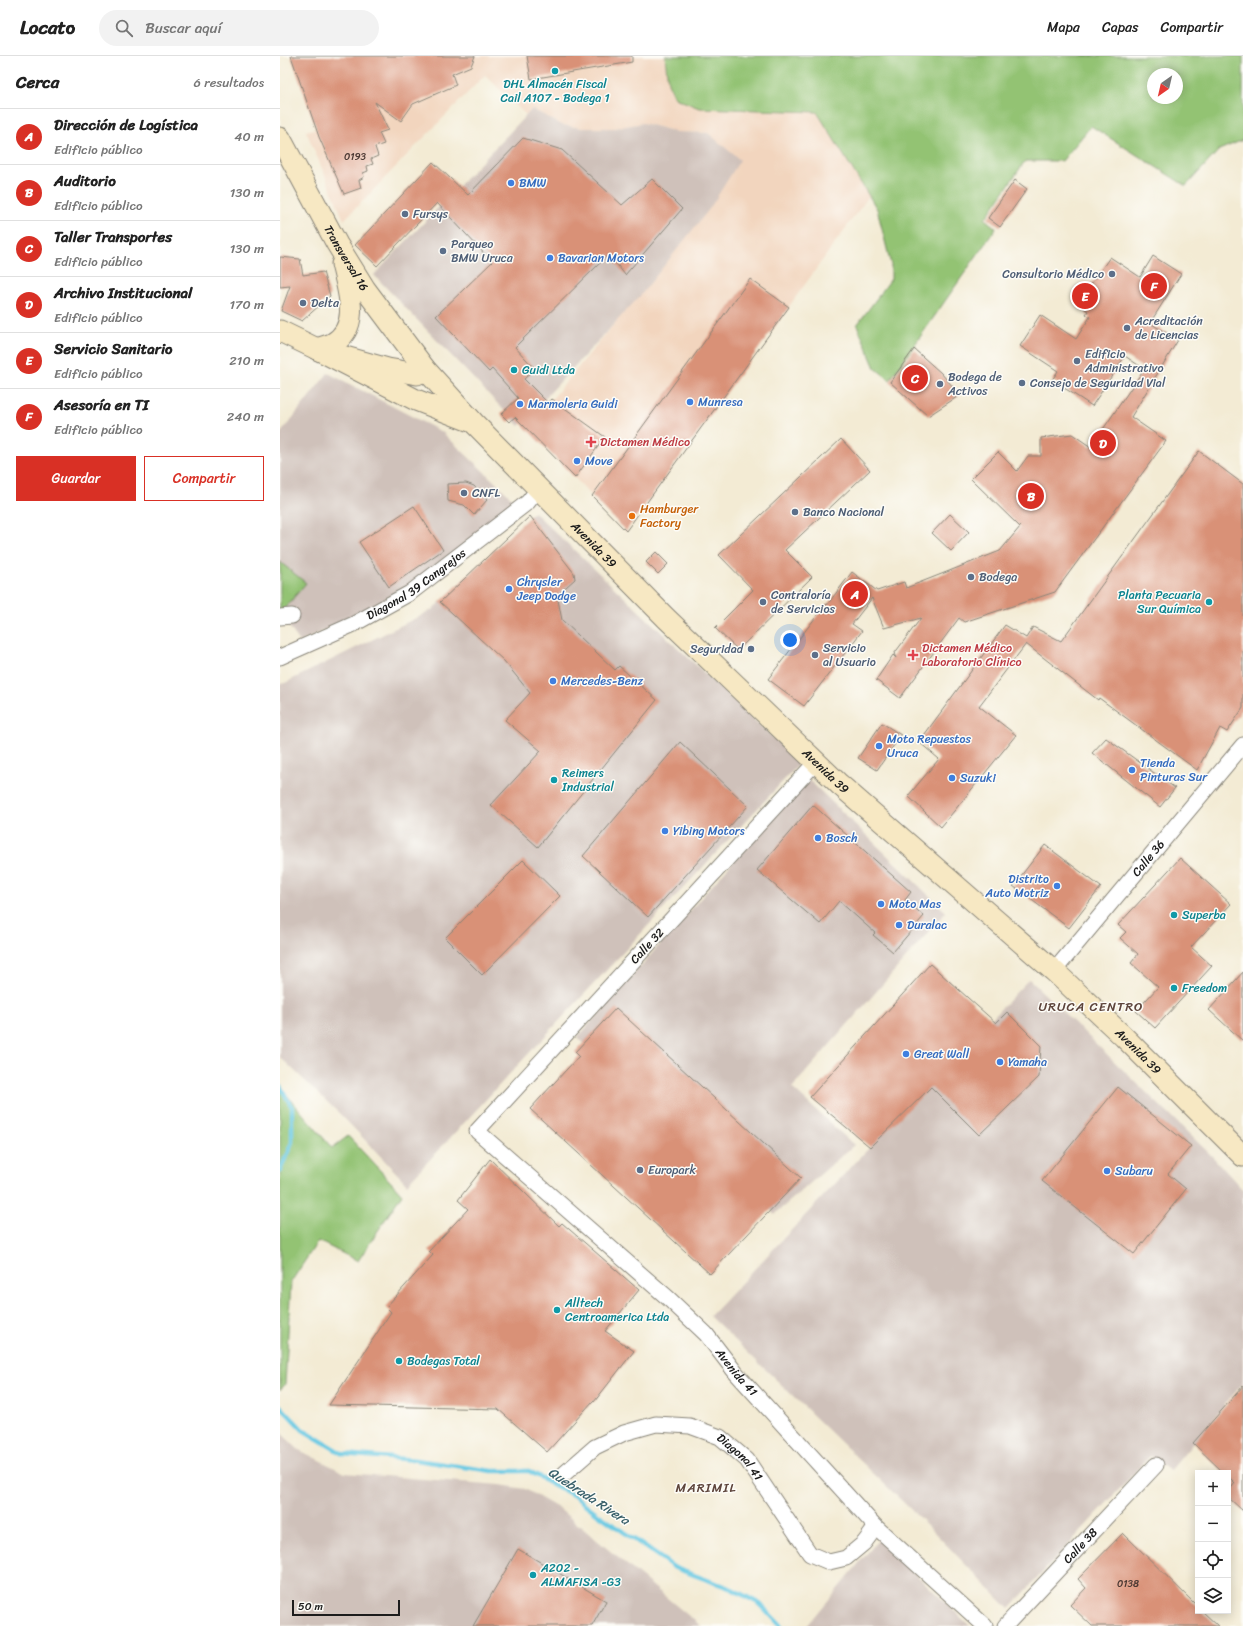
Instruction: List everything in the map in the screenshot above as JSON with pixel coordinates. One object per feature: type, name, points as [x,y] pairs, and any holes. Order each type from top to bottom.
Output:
[{"type":"main road","name":"Transversal 16","points":[[280,138],[337,244],[365,289],[425,369]]},
{"type":"main road","points":[[317,349],[332,343],[344,332],[351,317],[351,301],[337,244]]},
{"type":"main road","points":[[280,330],[416,400],[474,423]]},
{"type":"main road","points":[[317,349],[388,369],[417,374],[425,369]]},
{"type":"main road","name":"Avenida 39","points":[[425,369],[474,423],[666,618],[857,801],[1054,971],[1162,1074],[1243,1156]]},
{"type":"street","name":"Diagonal 39 Cangrejos","points":[[280,657],[354,624],[410,593],[528,502],[538,489]]},
{"type":"street","name":"Calle 36","points":[[1054,971],[1243,745]]},
{"type":"street","name":"Calle 32","points":[[477,1131],[816,762]]},
{"type":"street","name":"Avenida 41","points":[[477,1131],[668,1298],[706,1334],[736,1373],[876,1527],[985,1626]]},
{"type":"street","name":"Diagonal 41","points":[[564,1474],[595,1447],[624,1433],[656,1424],[690,1426],[720,1437],[747,1460],[810,1554],[829,1562],[846,1558],[864,1543],[876,1527]]},
{"type":"street","name":"Calle 38","points":[[1005,1626],[1156,1465]]},
{"type":"shaded area","points":[[373,56],[751,56],[771,110],[817,112],[869,196],[626,531],[524,426],[552,399],[710,208],[708,133],[677,132],[643,123],[615,128],[582,128],[562,125],[532,109],[526,115],[485,75],[344,220],[306,131],[364,116]]},
{"type":"shaded area","points":[[532,109],[562,125],[582,128],[615,128],[643,123],[677,132],[708,133],[740,160],[710,208],[640,296],[519,426],[374,275]]},
{"type":"shaded area","points":[[328,373],[442,432],[515,501],[468,544],[398,592],[340,623],[300,642],[280,614],[306,583],[280,562],[280,434]]},
{"type":"shaded area","points":[[534,512],[800,763],[407,1184],[343,1117],[280,1057],[280,684],[285,683],[432,610]]},
{"type":"shaded area","points":[[807,778],[946,912],[792,1088],[854,1145],[775,1214],[577,1038]]},
{"type":"shaded area","points":[[1029,979],[1212,1156],[1243,1190],[1243,1383],[1170,1471],[1150,1456],[1009,1609],[929,1527],[710,1316]]},
{"type":"shaded area","points":[[280,1432],[299,1450],[345,1473],[500,1485],[525,1489],[558,1508],[701,1626],[280,1626]]},
{"type":"shaded area","points":[[879,1539],[970,1626],[807,1626]]},
{"type":"green space","points":[[665,56],[1243,56],[1243,140],[1219,150],[1186,186],[1091,126],[1062,161],[1025,161],[985,219],[996,228],[890,380],[875,368],[857,325],[891,279],[891,265],[877,209],[817,112],[699,108],[675,98],[668,83]]},
{"type":"green space","points":[[280,562],[306,583],[280,614]]},
{"type":"green space","points":[[280,1087],[332,1148],[348,1136],[402,1194],[358,1261],[318,1241],[291,1282],[285,1384],[280,1391]]},
{"type":"building","points":[[291,56],[475,56],[471,66],[452,74],[456,85],[413,104],[401,121],[375,102],[388,130],[379,133],[384,144],[375,147],[378,156],[371,159],[373,164],[367,166],[368,171],[363,173],[364,177],[359,180],[361,188],[344,194],[319,137]]},
{"type":"building","name":"DHL Almacén Fiscal Cail A107 - Bodega 1","points":[[527,56],[632,56],[632,62],[531,79]]},
{"type":"building","points":[[523,138],[562,150],[622,205],[652,179],[682,209],[625,275],[609,254],[515,347],[535,369],[524,379],[548,403],[552,399],[605,437],[575,478],[515,417],[509,422],[501,414],[518,398],[492,369],[489,372],[436,316],[492,262],[437,203],[377,266],[355,245],[433,162],[468,195]]},
{"type":"building","points":[[1015,180],[1027,189],[1000,227],[988,218]]},
{"type":"building","points":[[1153,256],[1181,274],[1150,323],[1178,340],[1131,417],[1166,441],[1055,592],[964,622],[959,618],[900,698],[876,680],[893,655],[896,658],[894,654],[921,618],[884,628],[872,598],[852,624],[862,631],[804,706],[768,679],[852,572],[877,591],[904,582],[906,588],[1000,551],[1020,527],[971,479],[998,452],[1017,471],[1028,456],[1041,456],[1041,438],[1072,434],[1091,447],[1144,369],[1125,356],[1092,406],[1052,380],[1058,371],[1020,346],[1040,315],[1076,339],[1090,317],[1086,314],[1088,311],[1074,301],[1085,284],[1089,287],[1110,257],[1140,277]]},
{"type":"building","name":"Delta","points":[[280,257],[300,259],[303,275],[323,272],[330,296],[302,321],[281,311],[290,286],[280,287]]},
{"type":"building","name":"Munresa","points":[[750,279],[789,307],[626,531],[592,496]]},
{"type":"building","points":[[914,349],[941,373],[960,395],[928,416],[890,382]]},
{"type":"building","name":"Banco Nacional","points":[[841,439],[870,470],[785,550],[812,577],[738,650],[715,628],[753,590],[719,555]]},
{"type":"building","points":[[1199,451],[1243,484],[1243,708],[1227,732],[1220,728],[1197,770],[1099,698],[1098,700],[1026,644],[979,706],[1016,735],[941,827],[908,796],[939,759],[919,742],[1005,625],[1026,638],[1033,627],[1061,641]]},
{"type":"building","name":"CNFL","points":[[466,483],[474,486],[487,500],[474,515],[464,505],[448,501],[447,484]]},
{"type":"building","points":[[414,506],[443,550],[389,587],[359,542]]},
{"type":"building","points":[[950,514],[969,532],[951,551],[932,533]]},
{"type":"building","points":[[530,516],[574,573],[575,579],[557,595],[562,620],[615,670],[619,666],[657,700],[538,847],[491,805],[541,751],[505,720],[530,693],[504,661],[440,602]]},
{"type":"building","points":[[656,552],[668,564],[658,574],[646,562]]},
{"type":"building","name":"Moto Repuestos Uruca","points":[[882,723],[901,735],[877,770],[858,758]]},
{"type":"building","name":"Tienda Pinturas Sur","points":[[1106,738],[1175,788],[1160,807],[1092,753]]},
{"type":"building","name":"Yibing Motors","points":[[680,742],[748,806],[648,917],[583,856]]},
{"type":"building","name":"Bosch","points":[[813,805],[911,892],[905,900],[924,916],[893,952],[873,935],[875,933],[839,901],[820,924],[757,870]]},
{"type":"building","name":"Distrito Auto Motriz","points":[[1045,845],[1101,887],[1069,928],[1013,886]]},
{"type":"building","name":"Superba","points":[[1180,858],[1231,904],[1191,947],[1212,966],[1155,1028],[1136,1011],[1158,987],[1131,963],[1138,954],[1120,938],[1126,932],[1118,925]]},
{"type":"building","points":[[523,860],[560,896],[482,975],[445,938]]},
{"type":"building","name":"Great Wall","points":[[930,964],[996,1023],[1007,1012],[1041,1046],[1039,1077],[979,1135],[931,1087],[870,1147],[810,1097]]},
{"type":"building","points":[[1243,972],[1243,1041],[1209,1010]]},
{"type":"building","points":[[616,1008],[801,1178],[710,1274],[530,1109],[579,1056],[575,1052]]},
{"type":"building","name":"Subaru","points":[[1118,1087],[1191,1146],[1168,1174],[1186,1189],[1134,1254],[1042,1181]]},
{"type":"building","points":[[490,1159],[559,1226],[562,1223],[639,1290],[605,1331],[634,1351],[594,1402],[593,1401],[547,1452],[498,1409],[329,1405],[391,1312],[386,1307],[433,1255],[429,1251],[468,1209],[458,1200]]},
{"type":"building","points":[[1243,1386],[1243,1511],[1231,1500],[1231,1488],[1235,1483],[1231,1479],[1231,1470],[1221,1470],[1193,1443]]},
{"type":"building","points":[[1123,1533],[1195,1604],[1195,1614],[1205,1614],[1218,1626],[1092,1626],[1070,1605],[1086,1588],[1078,1579]]},
{"type":"building","name":"A202 - ALMAFISA -G3","points":[[518,1549],[606,1601],[592,1626],[473,1626]]},
{"type":"waterway","name":"Quebrada Rivera","points":[[280,1086],[292,1107],[292,1142],[280,1171]]},
{"type":"waterway","name":"Quebrada Rivera","points":[[280,1406],[303,1430],[343,1454],[416,1460],[492,1471],[529,1471],[573,1495],[675,1568],[732,1589],[760,1604],[781,1626]]},
{"type":"place","name":"DHL Almacén Fiscal Cail A107 - Bodega 1","points":[[555,71]]},
{"type":"place","name":"BMW","points":[[511,183]]},
{"type":"place","name":"Fursys","points":[[405,214]]},
{"type":"place","name":"Parqueo BMW Uruca","points":[[443,251]]},
{"type":"place","name":"Bavarian Motors","points":[[550,258]]},
{"type":"place","name":"Consultorio Médico","points":[[1112,274]]},
{"type":"place","name":"Asesoría en TI","points":[[1154,286]]},
{"type":"place","name":"Servicio Sanitario","points":[[1085,296]]},
{"type":"place","name":"Delta","points":[[303,303]]},
{"type":"place","name":"Acreditación de Licencias","points":[[1127,328]]},
{"type":"place","name":"Edificio Administrativo","points":[[1077,361]]},
{"type":"place","name":"Guidi Ltda","points":[[514,370]]},
{"type":"place","name":"Taller Transportes","points":[[915,378]]},
{"type":"place","name":"Consejo de Seguridad Vial","points":[[1022,383]]},
{"type":"place","name":"Bodega de Activos","points":[[940,384]]},
{"type":"place","name":"Munresa","points":[[690,402]]},
{"type":"place","name":"Marmoleria Guidi","points":[[520,404]]},
{"type":"place","name":"Dictamen Médico","points":[[591,442]]},
{"type":"place","name":"Archivo Institucional","points":[[1103,443]]},
{"type":"place","name":"Move","points":[[577,461]]},
{"type":"place","name":"CNFL","points":[[464,493]]},
{"type":"place","name":"Auditorio","points":[[1031,496]]},
{"type":"place","name":"Banco Nacional","points":[[795,512]]},
{"type":"place","name":"Hamburger Factory","points":[[632,516]]},
{"type":"place","name":"Bodega","points":[[971,577]]},
{"type":"place","name":"Chrysler Jeep Dodge","points":[[509,589]]},
{"type":"place","name":"Dirección de Logística","points":[[855,594]]},
{"type":"place","name":"Contraloría de Servicios","points":[[763,602]]},
{"type":"place","name":"Planta Pecuaria Sur Química","points":[[1209,602]]},
{"type":"place","name":"Seguridad","points":[[751,649]]},
{"type":"place","name":"Servicio al Usuario","points":[[815,655]]},
{"type":"place","name":"Dictamen Médico Laboratorio Clínico","points":[[913,655]]},
{"type":"place","name":"Mercedes-Benz","points":[[553,681]]},
{"type":"place","name":"Moto Repuestos Uruca","points":[[879,746]]},
{"type":"place","name":"Tienda Pinturas Sur","points":[[1132,770]]},
{"type":"place","name":"Suzuki","points":[[952,778]]},
{"type":"place","name":"Reimers Industrial","points":[[554,780]]},
{"type":"place","name":"Yibing Motors","points":[[665,831]]},
{"type":"place","name":"Bosch","points":[[818,838]]},
{"type":"place","name":"Distrito Auto Motriz","points":[[1057,886]]},
{"type":"place","name":"Moto Mas","points":[[881,904]]},
{"type":"place","name":"Superba","points":[[1174,915]]},
{"type":"place","name":"Duralac","points":[[899,925]]},
{"type":"place","name":"Freedom","points":[[1174,988]]},
{"type":"place","name":"Great Wall","points":[[906,1054]]},
{"type":"place","name":"Yamaha","points":[[1000,1062]]},
{"type":"place","name":"Europark","points":[[640,1170]]},
{"type":"place","name":"Subaru","points":[[1107,1171]]},
{"type":"place","name":"Alltech Centroamerica Ltda","points":[[557,1310]]},
{"type":"place","name":"Bodegas Total","points":[[399,1361]]},
{"type":"place","name":"A202 - ALMAFISA -G3","points":[[533,1575]]},
{"type":"district","name":"URUCA CENTRO","points":[[1091,1006]]},
{"type":"district","name":"MARIMIL","points":[[706,1487]]}]
